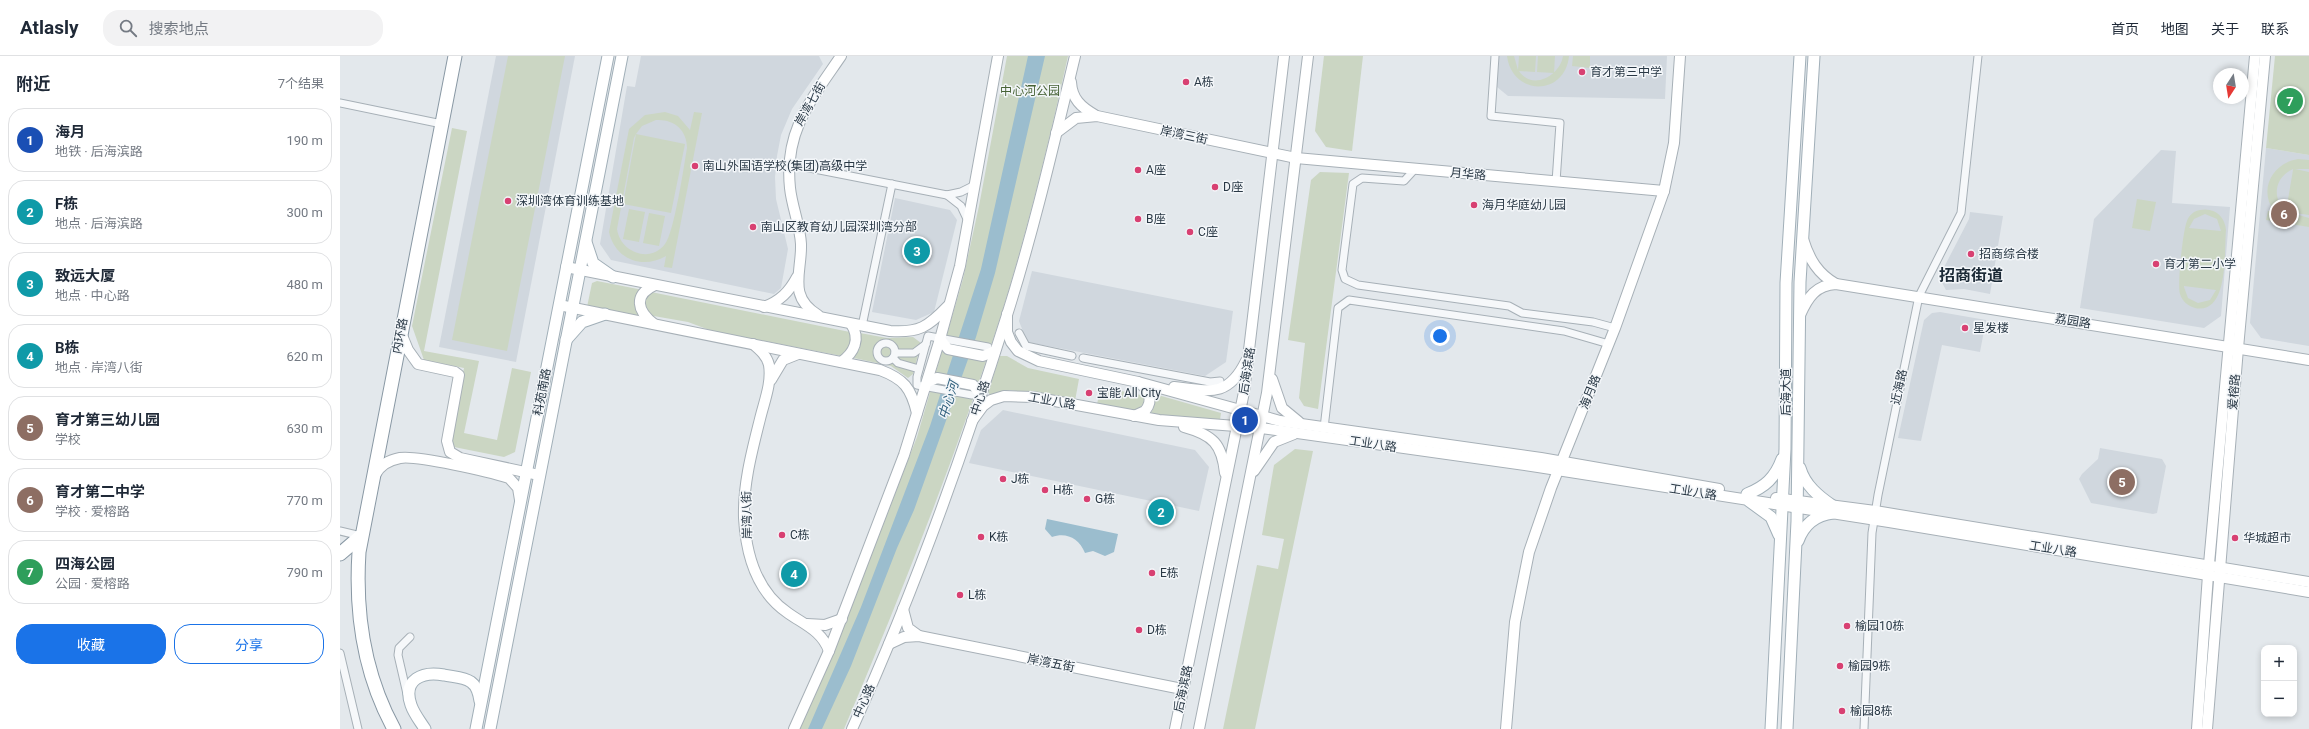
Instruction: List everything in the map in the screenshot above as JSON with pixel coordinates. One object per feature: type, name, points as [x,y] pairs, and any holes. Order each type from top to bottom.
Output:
[{"type":"highway","name":"内环路","points":[[394,729],[379,697],[364,653],[360,629],[358,570],[361,536],[374,479],[455,56]]},
{"type":"highway","points":[[340,554],[361,536]]},
{"type":"main road","name":"科苑南路","points":[[476,729],[608,56]]},
{"type":"main road","name":"科苑南路","points":[[490,729],[622,56]]},
{"type":"main road","name":"岸湾七街","points":[[823,318],[808,309],[801,298],[798,286],[801,246],[800,233],[791,193],[789,164],[791,147],[799,120],[841,56]]},
{"type":"main road","points":[[794,729],[842,618],[904,455],[940,338],[968,222],[998,56]]},
{"type":"main road","name":"中心路","points":[[852,729],[889,644],[972,421],[975,392],[1007,314],[1056,133],[1075,56]]},
{"type":"main road","name":"后海滨路","points":[[1175,729],[1182,689],[1241,412],[1251,350],[1284,56]]},
{"type":"main road","name":"后海滨路","points":[[1199,729],[1263,417],[1270,373],[1308,56]]},
{"type":"main road","name":"海月路","points":[[1506,729],[1515,622],[1529,552],[1559,466],[1615,328],[1664,191],[1674,143],[1680,56]]},
{"type":"main road","name":"后海大道","points":[[1771,729],[1785,449],[1786,283],[1800,56]]},
{"type":"main road","name":"后海大道","points":[[1787,729],[1798,504],[1802,238],[1814,56]]},
{"type":"main road","name":"爱榕路","points":[[2197,729],[2208,570],[2233,347],[2249,171],[2255,56]]},
{"type":"main road","name":"爱榕路","points":[[2249,171],[2265,56]]},
{"type":"main road","points":[[1070,76],[1072,93],[1076,100],[1086,110],[1097,116]]},
{"type":"main road","points":[[1056,133],[1076,118],[1097,116]]},
{"type":"main road","name":"岸湾三街","points":[[1097,116],[1272,154]]},
{"type":"main road","name":"月华路","points":[[1272,154],[1296,158],[1664,191]]},
{"type":"main road","name":"荔园路","points":[[1802,238],[1816,267],[1825,278],[1836,284]]},
{"type":"main road","points":[[586,239],[593,263],[613,277]]},
{"type":"main road","points":[[566,267],[890,331],[917,331],[928,325],[949,305]]},
{"type":"main road","points":[[764,307],[778,302],[784,296],[798,275]]},
{"type":"main road","name":"荔园路","points":[[1800,316],[1809,296],[1826,285],[1836,284],[1919,296],[2309,360]]},
{"type":"main road","points":[[655,285],[645,290],[640,301],[640,308],[646,318],[655,324]]},
{"type":"main road","points":[[559,305],[880,370],[898,379],[910,390],[917,413]]},
{"type":"main road","points":[[565,342],[582,322],[605,314]]},
{"type":"main road","name":"工业八路","points":[[1007,314],[1008,338],[1018,351],[1028,357],[1052,365],[1138,382],[1263,417],[1309,426],[1748,497],[1875,515],[2208,570],[2309,582]]},
{"type":"main road","points":[[840,362],[851,354],[856,342],[856,334],[851,324]]},
{"type":"main road","points":[[401,332],[408,350],[418,364],[455,372],[459,375],[447,441],[450,452],[460,458],[539,474]]},
{"type":"main road","points":[[940,338],[948,349],[983,356],[992,349]]},
{"type":"main road","points":[[753,344],[766,358],[769,371],[768,386]]},
{"type":"main road","name":"爱榕路","points":[[2207,729],[2219,571],[2233,347]]},
{"type":"main road","points":[[1138,382],[1209,391],[1224,388],[1238,376],[1251,350]]},
{"type":"main road","points":[[768,386],[776,368],[783,360],[794,355],[802,354]]},
{"type":"main road","points":[[1270,373],[1274,391],[1282,408],[1291,418],[1309,426]]},
{"type":"main road","points":[[926,384],[937,378],[975,392]]},
{"type":"main road","points":[[1134,416],[1145,411],[1150,401],[1148,391],[1138,382]]},
{"type":"main road","name":"岸湾八街","points":[[768,386],[745,490],[744,518],[747,544],[754,570],[767,594],[780,607],[805,623],[821,636],[828,651]]},
{"type":"main road","name":"工业八路","points":[[972,421],[983,406],[991,400],[1016,396],[1159,420],[1261,428],[1559,466]]},
{"type":"main road","points":[[1159,420],[1197,431],[1216,443],[1223,456],[1226,484]]},
{"type":"main road","points":[[1252,475],[1274,442],[1298,433]]},
{"type":"main road","points":[[1780,547],[1774,521],[1748,497],[1764,486],[1775,475],[1785,449]]},
{"type":"main road","points":[[374,479],[377,471],[387,462],[400,458],[415,458],[509,478],[518,488],[520,503]]},
{"type":"main road","points":[[1796,547],[1806,526],[1817,517],[1833,509],[1807,483],[1798,463]]},
{"type":"main road","name":"工业八路","points":[[2219,571],[2309,592]]},
{"type":"main road","points":[[903,607],[905,622],[908,628],[919,636]]},
{"type":"main road","points":[[805,623],[825,625],[842,618]]},
{"type":"main road","points":[[889,644],[904,637],[919,636]]},
{"type":"main road","name":"岸湾五街","points":[[919,636],[1182,689]]},
{"type":"main road","points":[[425,729],[410,704],[410,690],[414,681],[422,675],[431,674],[464,679],[471,682],[479,694],[481,703]]},
{"type":"street","points":[[1495,56],[1491,116],[1560,123],[1556,182]]},
{"type":"street","name":"近海路","points":[[1864,729],[1875,515],[1881,473],[1919,296],[1961,213],[1978,56]]},
{"type":"street","points":[[340,103],[442,124]]},
{"type":"street","points":[[789,164],[947,195],[961,192],[975,185]]},
{"type":"street","points":[[1415,169],[1404,181],[1362,178],[1353,184],[1342,270],[1348,281],[1358,285],[1509,306],[1522,313],[1592,322],[1615,328]]},
{"type":"street","points":[[862,326],[892,184]]},
{"type":"street","points":[[947,195],[961,206],[968,222]]},
{"type":"street","points":[[1324,428],[1338,308],[1349,300],[1564,331],[1609,344]]},
{"type":"street","points":[[1019,333],[1026,346],[1072,356]]},
{"type":"street","points":[[975,392],[926,384],[917,385],[919,369],[928,336],[992,349]]},
{"type":"street","points":[[919,369],[898,363],[894,355],[914,353],[926,344]]},
{"type":"street","points":[[1083,358],[1210,382],[1220,381]]},
{"type":"street","points":[[340,531],[361,536]]},
{"type":"street","points":[[410,637],[399,648],[398,656],[410,704]]},
{"type":"street","points":[[340,653],[358,729]]},
{"type":"shaded area","name":"深圳湾体育训练基地","points":[[496,56],[575,56],[516,362],[439,347]]},
{"type":"shaded area","name":"南山外国语学校(集团)高级中学","points":[[641,56],[819,56],[823,64],[792,109],[781,135],[777,156],[775,177],[776,199],[788,249],[781,288],[774,294],[611,260],[600,244],[627,86],[635,87]]},
{"type":"shaded area","name":"育才第三中学","points":[[1499,56],[1667,56],[1665,99],[1508,96],[1497,87]]},
{"type":"shaded area","points":[[2266,148],[2309,155],[2309,346],[2261,338],[2250,323]]},
{"type":"shaded area","name":"育才第二小学","points":[[2161,150],[2176,151],[2172,203],[2230,207],[2221,316],[2204,328],[2080,308],[2094,219]]},
{"type":"shaded area","points":[[895,198],[950,210],[957,220],[934,312],[916,320],[872,312]]},
{"type":"shaded area","points":[[1970,212],[2003,216],[1990,294],[1964,289],[1946,290],[1939,277],[1969,219]]},
{"type":"shaded area","points":[[1032,271],[1233,311],[1226,362],[1205,376],[1027,342],[1019,321]]},
{"type":"shaded area","points":[[1940,312],[1986,320],[1980,352],[1942,345],[1921,441],[1898,438],[1924,320],[1932,313]]},
{"type":"shaded area","points":[[1003,410],[1195,450],[1209,467],[1199,511],[969,463],[981,430]]},
{"type":"shaded area","points":[[2100,448],[2162,459],[2166,466],[2157,513],[2153,514],[2091,503],[2079,479],[2082,474],[2098,459]]},
{"type":"green space","name":"深圳湾体育训练基地","points":[[508,56],[565,56],[507,351],[452,340]]},
{"type":"green space","name":"中心河公园","points":[[1007,56],[1068,56],[1038,185],[1002,312],[948,470],[887,626],[844,729],[799,729],[838,641],[917,437],[963,279],[979,206]]},
{"type":"green space","points":[[1324,56],[1363,56],[1352,151],[1326,147],[1315,131]]},
{"type":"green space","points":[[1507,56],[1514,56],[1518,70],[1519,56],[1536,56],[1535,72],[1519,71],[1524,77],[1531,80],[1538,80],[1551,75],[1557,70],[1563,56],[1569,56],[1565,69],[1558,79],[1549,85],[1538,86],[1528,84],[1518,79],[1511,69]]},
{"type":"green space","points":[[1538,56],[1555,56],[1554,73],[1537,72]]},
{"type":"green space","points":[[1573,56],[1590,56],[1590,68],[1572,66]]},
{"type":"green space","points":[[2275,56],[2309,56],[2309,155],[2266,148]]},
{"type":"green space","points":[[665,112],[678,116],[690,130],[694,112],[702,113],[672,268],[664,267],[666,256],[648,262],[639,262],[623,255],[612,241],[609,232],[629,129],[645,115]],"holes":[[[656,120],[668,121],[682,131],[685,136],[687,148],[678,199],[672,227],[668,237],[665,244],[659,250],[644,254],[636,253],[624,244],[619,237],[617,229],[634,138],[642,126]]]},
{"type":"green space","points":[[452,128],[467,131],[424,351],[479,361],[464,433],[497,440],[512,368],[531,372],[515,452],[504,457],[454,447],[450,439],[464,368],[424,360],[412,326]]},
{"type":"green space","points":[[636,134],[685,144],[671,213],[623,204]]},
{"type":"green space","points":[[2298,159],[2309,160],[2309,169],[2295,169],[2309,172],[2309,215],[2288,212],[2309,218],[2309,227],[2266,220],[2268,211],[2274,211],[2269,203],[2267,194],[2271,178],[2275,171],[2289,161]],"holes":[[[2293,169],[2286,211],[2278,200],[2277,188],[2282,177]]]},
{"type":"green space","points":[[1320,172],[1349,173],[1318,409],[1304,406],[1299,398],[1305,343],[1288,340],[1311,180]]},
{"type":"green space","points":[[2137,199],[2156,202],[2150,231],[2132,228]]},
{"type":"green space","points":[[629,209],[645,212],[639,242],[623,239]]},
{"type":"green space","points":[[2205,209],[2214,211],[2221,217],[2226,230],[2224,266],[2219,292],[2214,302],[2206,308],[2195,308],[2188,305],[2182,299],[2179,289],[2185,226],[2190,215]],"holes":[[[2205,214],[2217,219],[2221,231],[2189,228],[2194,219]],[[2184,286],[2216,290],[2210,300],[2198,303],[2188,298]]]},
{"type":"green space","points":[[649,213],[665,216],[659,246],[643,243]]},
{"type":"green space","points":[[597,281],[643,290],[642,317],[587,307],[592,283]]},
{"type":"green space","points":[[651,292],[850,332],[850,346],[842,356],[712,331],[688,322],[648,315],[643,300]]},
{"type":"green space","points":[[860,333],[887,338],[913,337],[921,343],[913,374],[908,378],[891,366],[854,358],[860,348]]},
{"type":"green space","points":[[1000,356],[1007,356],[1028,368],[1079,379],[1075,401],[1010,390],[990,395],[988,392]]},
{"type":"green space","points":[[1101,387],[1141,395],[1145,398],[1146,403],[1140,412],[1097,404]]},
{"type":"green space","points":[[1151,393],[1221,413],[1220,420],[1150,415],[1154,407]]},
{"type":"green space","points":[[1295,449],[1313,451],[1255,729],[1223,729],[1257,565],[1278,569],[1284,539],[1262,535],[1274,465]]},
{"type":"water","name":"中心河","points":[[1028,56],[1045,56],[995,273],[976,337],[914,510],[897,548],[851,666],[822,729],[808,729],[861,607],[930,426],[981,269]]},
{"type":"water","points":[[1047,519],[1118,534],[1114,552],[1105,556],[1093,551],[1085,553],[1079,543],[1072,538],[1062,535],[1052,537],[1045,529]]},
{"type":"place","name":"育才第三中学","points":[[1582,72]]},
{"type":"place","name":"A栋","points":[[1186,82]]},
{"type":"place","name":"四海公园","points":[[2290,101]]},
{"type":"place","name":"南山外国语学校(集团)高级中学","points":[[695,166]]},
{"type":"place","name":"A座","points":[[1138,170]]},
{"type":"place","name":"D座","points":[[1215,187]]},
{"type":"place","name":"深圳湾体育训练基地","points":[[508,201]]},
{"type":"place","name":"海月华庭幼儿园","points":[[1474,205]]},
{"type":"place","name":"育才第二中学","points":[[2284,214]]},
{"type":"place","name":"B座","points":[[1138,219]]},
{"type":"place","name":"南山区教育幼儿园深圳湾分部","points":[[753,227]]},
{"type":"place","name":"C座","points":[[1190,232]]},
{"type":"place","name":"致远大厦","points":[[917,251]]},
{"type":"place","name":"招商综合楼","points":[[1971,254]]},
{"type":"place","name":"育才第二小学","points":[[2156,264]]},
{"type":"place","name":"星发楼","points":[[1965,328]]},
{"type":"place","name":"宝能 All City","points":[[1089,393]]},
{"type":"place","name":"海月","points":[[1245,420]]},
{"type":"place","name":"J栋","points":[[1003,479]]},
{"type":"place","name":"育才第三幼儿园","points":[[2122,482]]},
{"type":"place","name":"H栋","points":[[1045,490]]},
{"type":"place","name":"G栋","points":[[1087,499]]},
{"type":"place","name":"F栋","points":[[1161,512]]},
{"type":"place","name":"C栋","points":[[782,535]]},
{"type":"place","name":"K栋","points":[[981,537]]},
{"type":"place","name":"华城超市","points":[[2235,538]]},
{"type":"place","name":"E栋","points":[[1152,573]]},
{"type":"place","name":"B栋","points":[[794,574]]},
{"type":"place","name":"L栋","points":[[960,595]]},
{"type":"place","name":"榆园10栋","points":[[1847,626]]},
{"type":"place","name":"D栋","points":[[1139,630]]},
{"type":"place","name":"榆园9栋","points":[[1840,666]]},
{"type":"place","name":"榆园8栋","points":[[1842,711]]},
{"type":"district","name":"招商街道","points":[[1971,275]]}]
